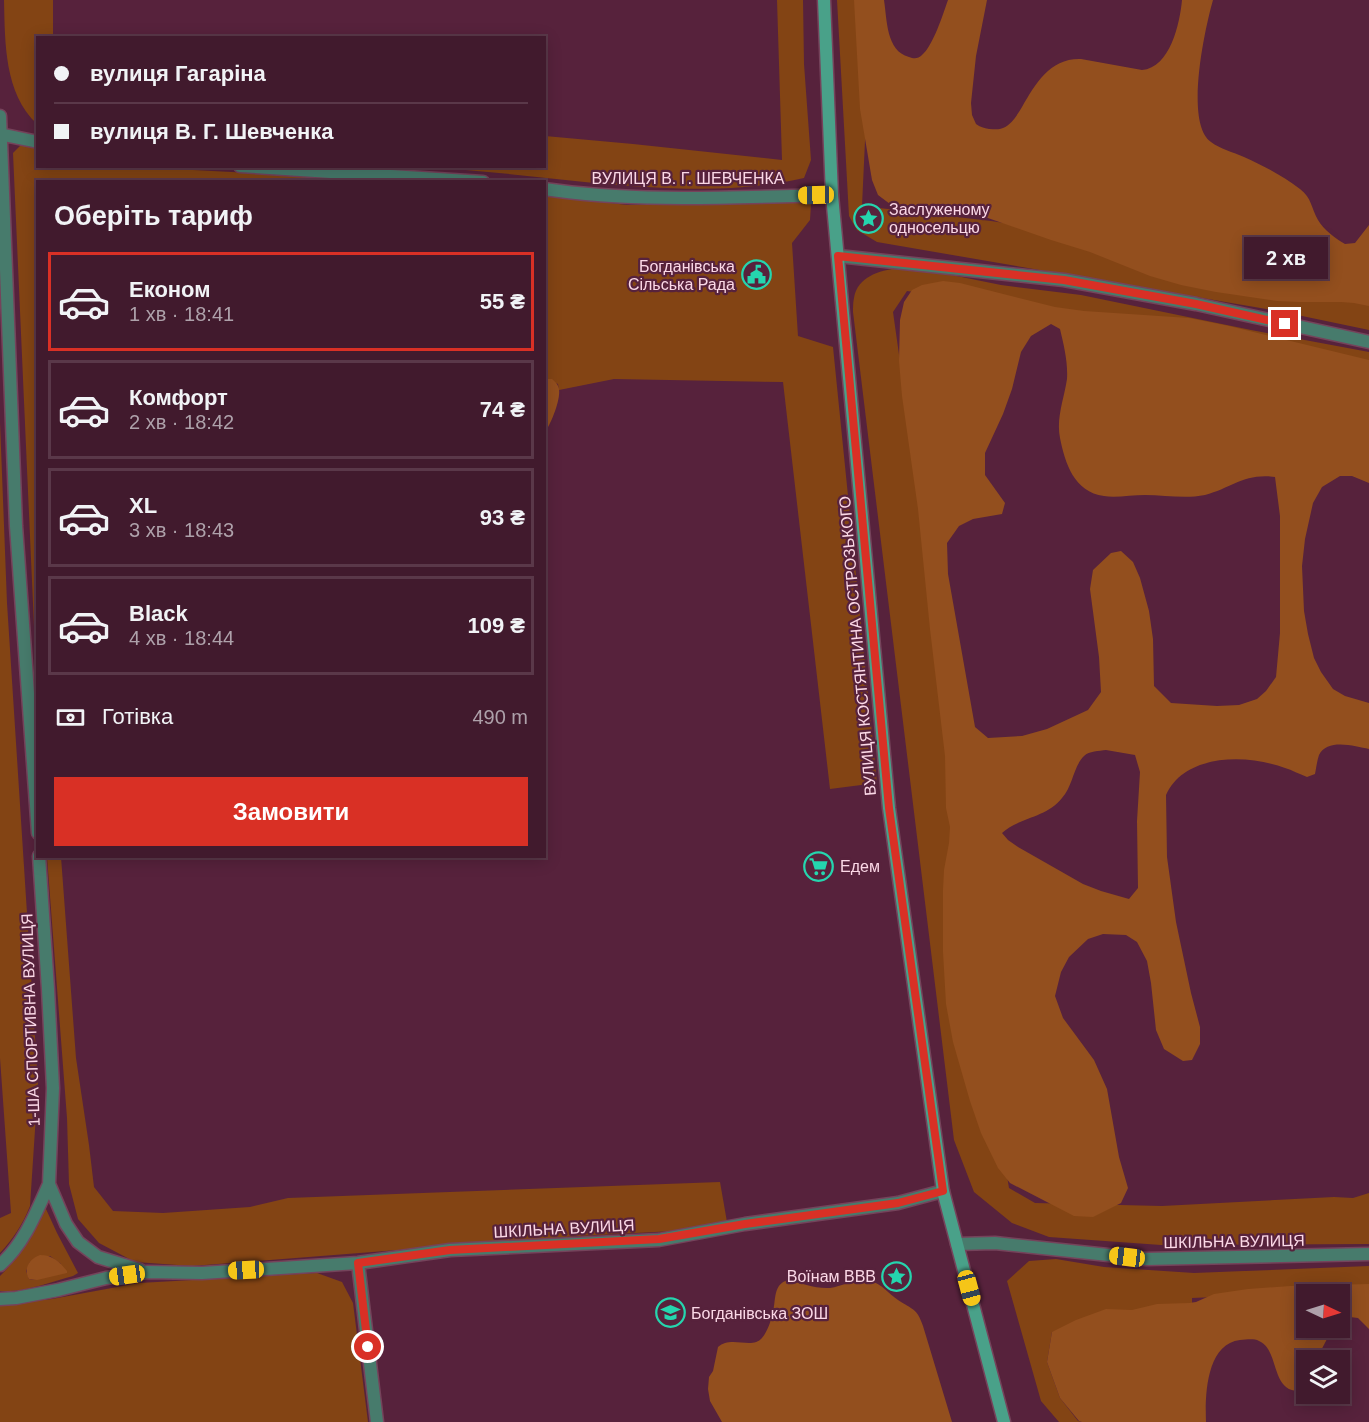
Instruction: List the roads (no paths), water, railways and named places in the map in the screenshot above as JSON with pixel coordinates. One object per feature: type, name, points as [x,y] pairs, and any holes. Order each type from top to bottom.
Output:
[{"type":"street","name":"ВУЛИЦЯ КОСТЯНТИНА ОСТРОЗЬКОГО","points":[[824,0],[832,195],[889,808],[943,1191],[1005,1422]]},
{"type":"street","points":[[0,116],[16,526],[36,805]]},
{"type":"street","points":[[0,134],[36,142]]},
{"type":"street","points":[[270,168],[453,180]]},
{"type":"street","name":"ВУЛИЦЯ В. Г. ШЕВЧЕНКА","points":[[546,189],[576,194],[653,197],[832,195]]},
{"type":"street","points":[[838,256],[1064,280],[1196,304],[1369,342]]},
{"type":"street","name":"1-ША СПОРТИВНА ВУЛИЦЯ","points":[[39,858],[52,1088],[49,1184],[66,1224],[78,1242],[98,1257],[147,1272]]},
{"type":"street","points":[[0,1265],[10,1256],[32,1222],[49,1184]]},
{"type":"street","name":"ШКІЛЬНА ВУЛИЦЯ","points":[[147,1272],[202,1273],[358,1263],[450,1250],[659,1239],[745,1224],[898,1203],[943,1191]]},
{"type":"street","name":"ШКІЛЬНА ВУЛИЦЯ","points":[[957,1244],[995,1243],[1146,1259],[1369,1254]]},
{"type":"street","points":[[358,1263],[377,1422]]},
{"type":"street","points":[[0,1299],[147,1272]]},
{"type":"place","name":"Заслуженому односельцю","points":[[868,218]]},
{"type":"place","name":"Богданівська Сільська Рада","points":[[756,275]]},
{"type":"place","name":"Едем","points":[[819,866]]},
{"type":"place","name":"Воїнам ВВВ","points":[[897,1276]]},
{"type":"place","name":"Богданівська ЗОШ","points":[[670,1313]]}]
